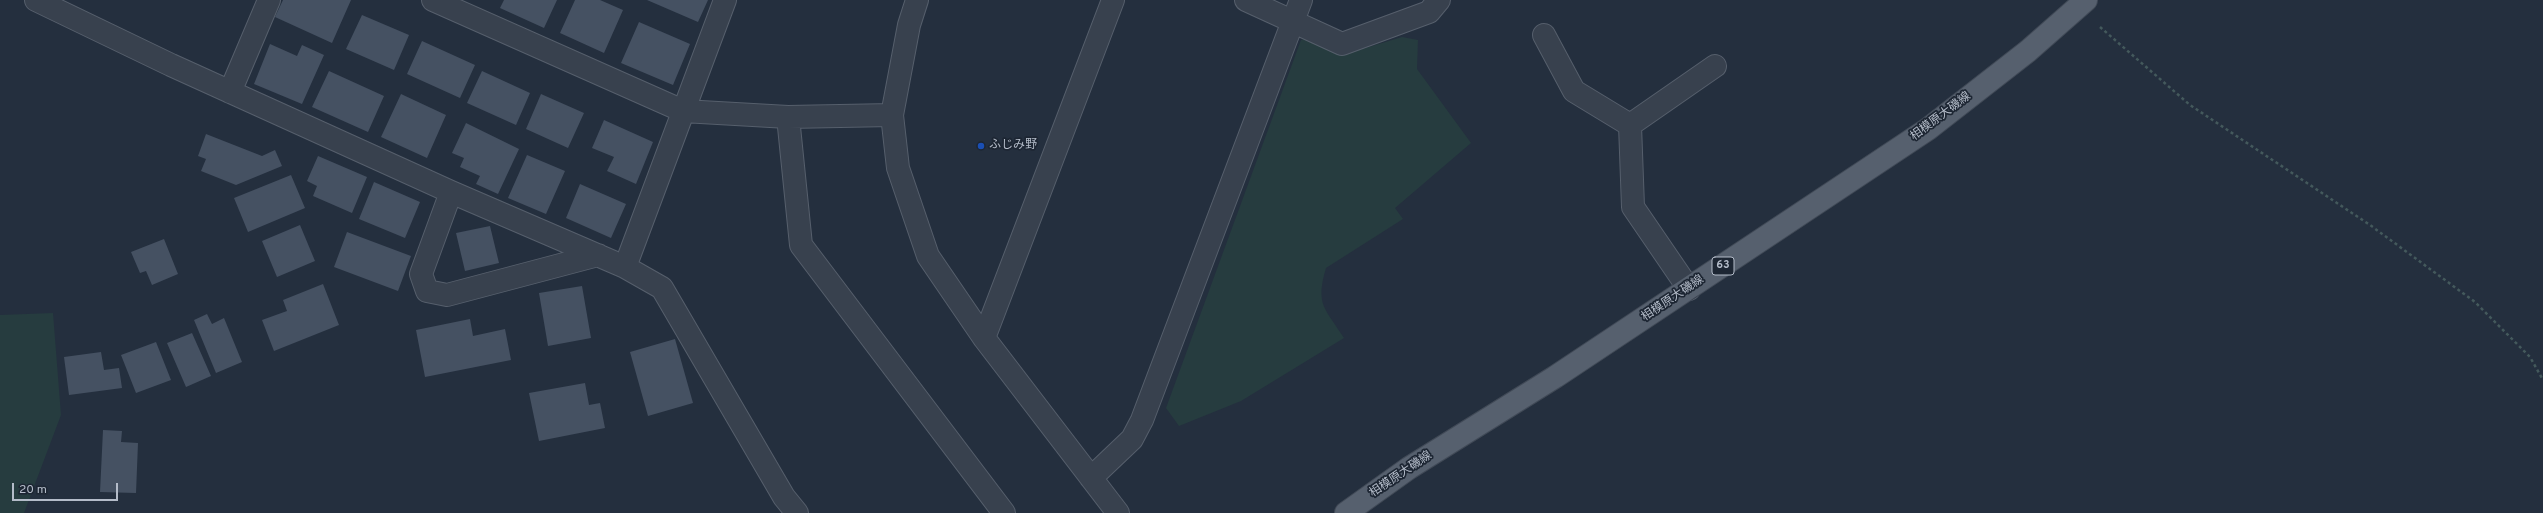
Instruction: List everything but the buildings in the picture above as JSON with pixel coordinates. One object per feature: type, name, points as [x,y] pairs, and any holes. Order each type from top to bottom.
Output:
[{"type":"main road","name":"相模原大磯線","points":[[1346,513],[1409,468],[1556,377],[1928,128],[2028,51],[2082,4]]},
{"type":"street","points":[[36,0],[230,92],[451,192],[625,267],[662,288],[784,497],[797,513]]},
{"type":"street","points":[[230,92],[269,0]]},
{"type":"street","points":[[433,0],[683,111],[788,117],[892,114]]},
{"type":"street","points":[[625,267],[725,0]]},
{"type":"street","points":[[917,0],[909,25],[892,114],[898,168],[928,256],[984,338],[1118,513]]},
{"type":"street","points":[[984,338],[1113,0]]},
{"type":"street","points":[[1246,0],[1342,44],[1429,12],[1439,0]]},
{"type":"street","points":[[1091,478],[1132,439],[1142,420],[1300,0]]},
{"type":"street","points":[[1544,35],[1574,90],[1630,125]]},
{"type":"street","points":[[1630,125],[1715,66]]},
{"type":"street","points":[[788,117],[801,245],[1004,513]]},
{"type":"street","points":[[1630,125],[1633,207],[1689,288]]},
{"type":"street","points":[[451,192],[421,274],[427,291],[447,295],[598,255]]},
{"type":"path","points":[[2082,4],[2190,105],[2370,225],[2475,302],[2530,357],[2543,380]]},
{"type":"green space","points":[[1313,37],[1359,50],[1402,37],[1418,40],[1417,69],[1471,143],[1395,208],[1403,219],[1326,268],[1322,290],[1324,306],[1344,338],[1241,401],[1179,426],[1166,408],[1301,40]]},
{"type":"green space","points":[[53,313],[61,415],[24,513],[0,513],[0,315]]},
{"type":"place","name":"ふじみ野","points":[[981,146]]}]
